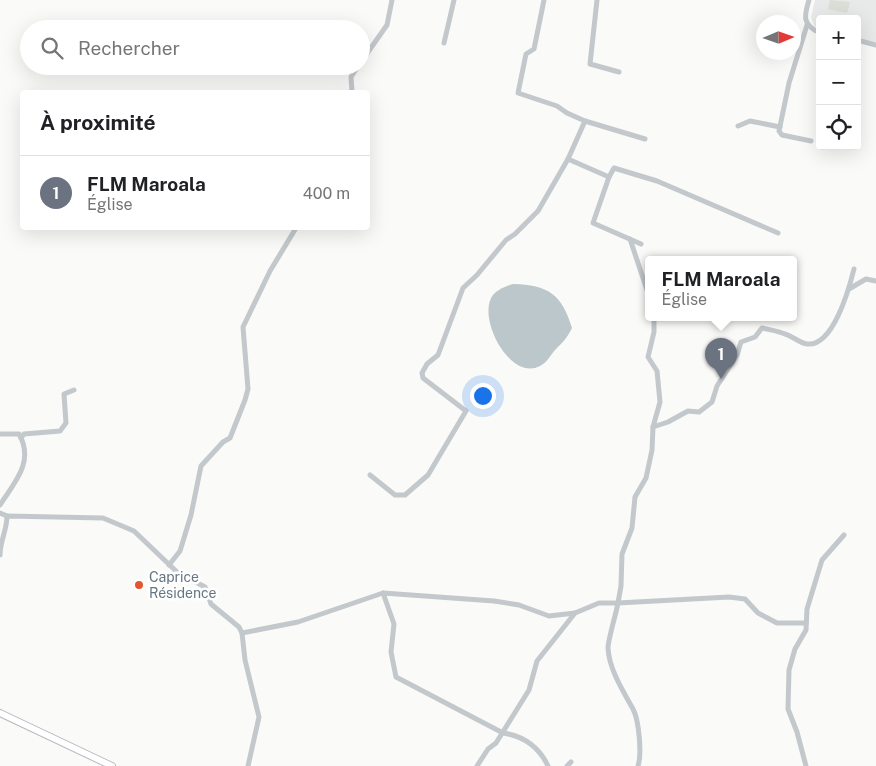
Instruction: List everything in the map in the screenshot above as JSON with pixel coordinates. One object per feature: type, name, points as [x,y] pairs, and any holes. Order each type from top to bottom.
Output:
[{"type":"main road","points":[[0,713],[112,766]]},
{"type":"street","points":[[370,49],[387,25],[392,0]]},
{"type":"street","points":[[444,43],[454,0]]},
{"type":"street","points":[[544,0],[534,49],[526,54],[518,93],[557,106],[585,121],[645,139]]},
{"type":"street","points":[[597,0],[590,64],[619,72]]},
{"type":"street","points":[[809,0],[804,18],[807,25],[816,31]]},
{"type":"street","points":[[807,25],[789,83],[779,131],[782,135],[811,141]]},
{"type":"street","points":[[861,41],[876,44]]},
{"type":"street","points":[[352,75],[352,90]]},
{"type":"street","points":[[370,475],[395,495],[405,495],[428,474],[466,411],[423,378],[422,373],[427,364],[438,354],[463,288],[478,275],[506,240],[515,234],[538,210],[568,160],[585,121]]},
{"type":"street","points":[[738,126],[750,121],[780,127]]},
{"type":"street","points":[[568,160],[609,177]]},
{"type":"street","points":[[641,244],[594,223],[609,177],[614,168],[657,181],[778,233]]},
{"type":"street","points":[[169,565],[180,551],[191,515],[201,466],[222,442],[230,438],[245,400],[248,389],[243,327],[270,271],[295,230]]},
{"type":"street","points":[[630,239],[645,284]]},
{"type":"street","points":[[653,427],[688,411],[699,412],[712,402],[717,386],[737,355],[741,342],[754,337],[762,328],[785,333],[806,344],[818,341],[831,331],[849,290],[854,269]]},
{"type":"street","points":[[849,290],[866,279],[876,281]]},
{"type":"street","points":[[638,766],[639,743],[634,710],[622,689],[610,660],[608,647],[621,586],[622,554],[632,528],[635,496],[646,478],[652,450],[653,427],[660,402],[657,371],[648,357],[654,332],[654,321]]},
{"type":"street","points":[[21,438],[24,434],[60,431],[66,424],[64,394],[74,390]]},
{"type":"street","points":[[0,434],[19,434],[24,452],[24,469],[0,505]]},
{"type":"street","points":[[0,513],[7,516],[103,518],[134,531],[169,565],[205,587],[211,604],[239,627],[242,633],[245,660],[259,717],[248,766]]},
{"type":"street","points":[[0,555],[0,542],[7,526],[7,516]]},
{"type":"street","points":[[806,766],[797,732],[788,709],[787,694],[791,661],[806,630],[807,610],[822,560],[844,535]]},
{"type":"street","points":[[242,633],[298,622],[382,592],[494,601],[519,605],[549,616],[575,613],[599,604],[729,597],[745,599],[758,613],[777,623],[806,622]]},
{"type":"street","points":[[382,592],[394,624],[391,652],[396,677],[503,733],[519,735],[544,758],[548,766]]},
{"type":"street","points":[[477,766],[503,733],[529,690],[537,661],[575,613]]},
{"type":"shaded area","points":[[815,0],[876,0],[876,45],[861,41],[861,15],[816,15],[816,28],[811,17]]},
{"type":"shaded area","points":[[830,0],[850,2],[847,13],[828,9]]},
{"type":"shaded area","points":[[513,284],[544,289],[552,294],[563,307],[572,328],[565,340],[540,366],[529,368],[518,365],[507,356],[492,331],[489,305],[493,295],[500,289]]},
{"type":"place","name":"FLM Maroala","points":[[721,379]]},
{"type":"place","name":"Caprice Résidence","points":[[139,585]]}]
